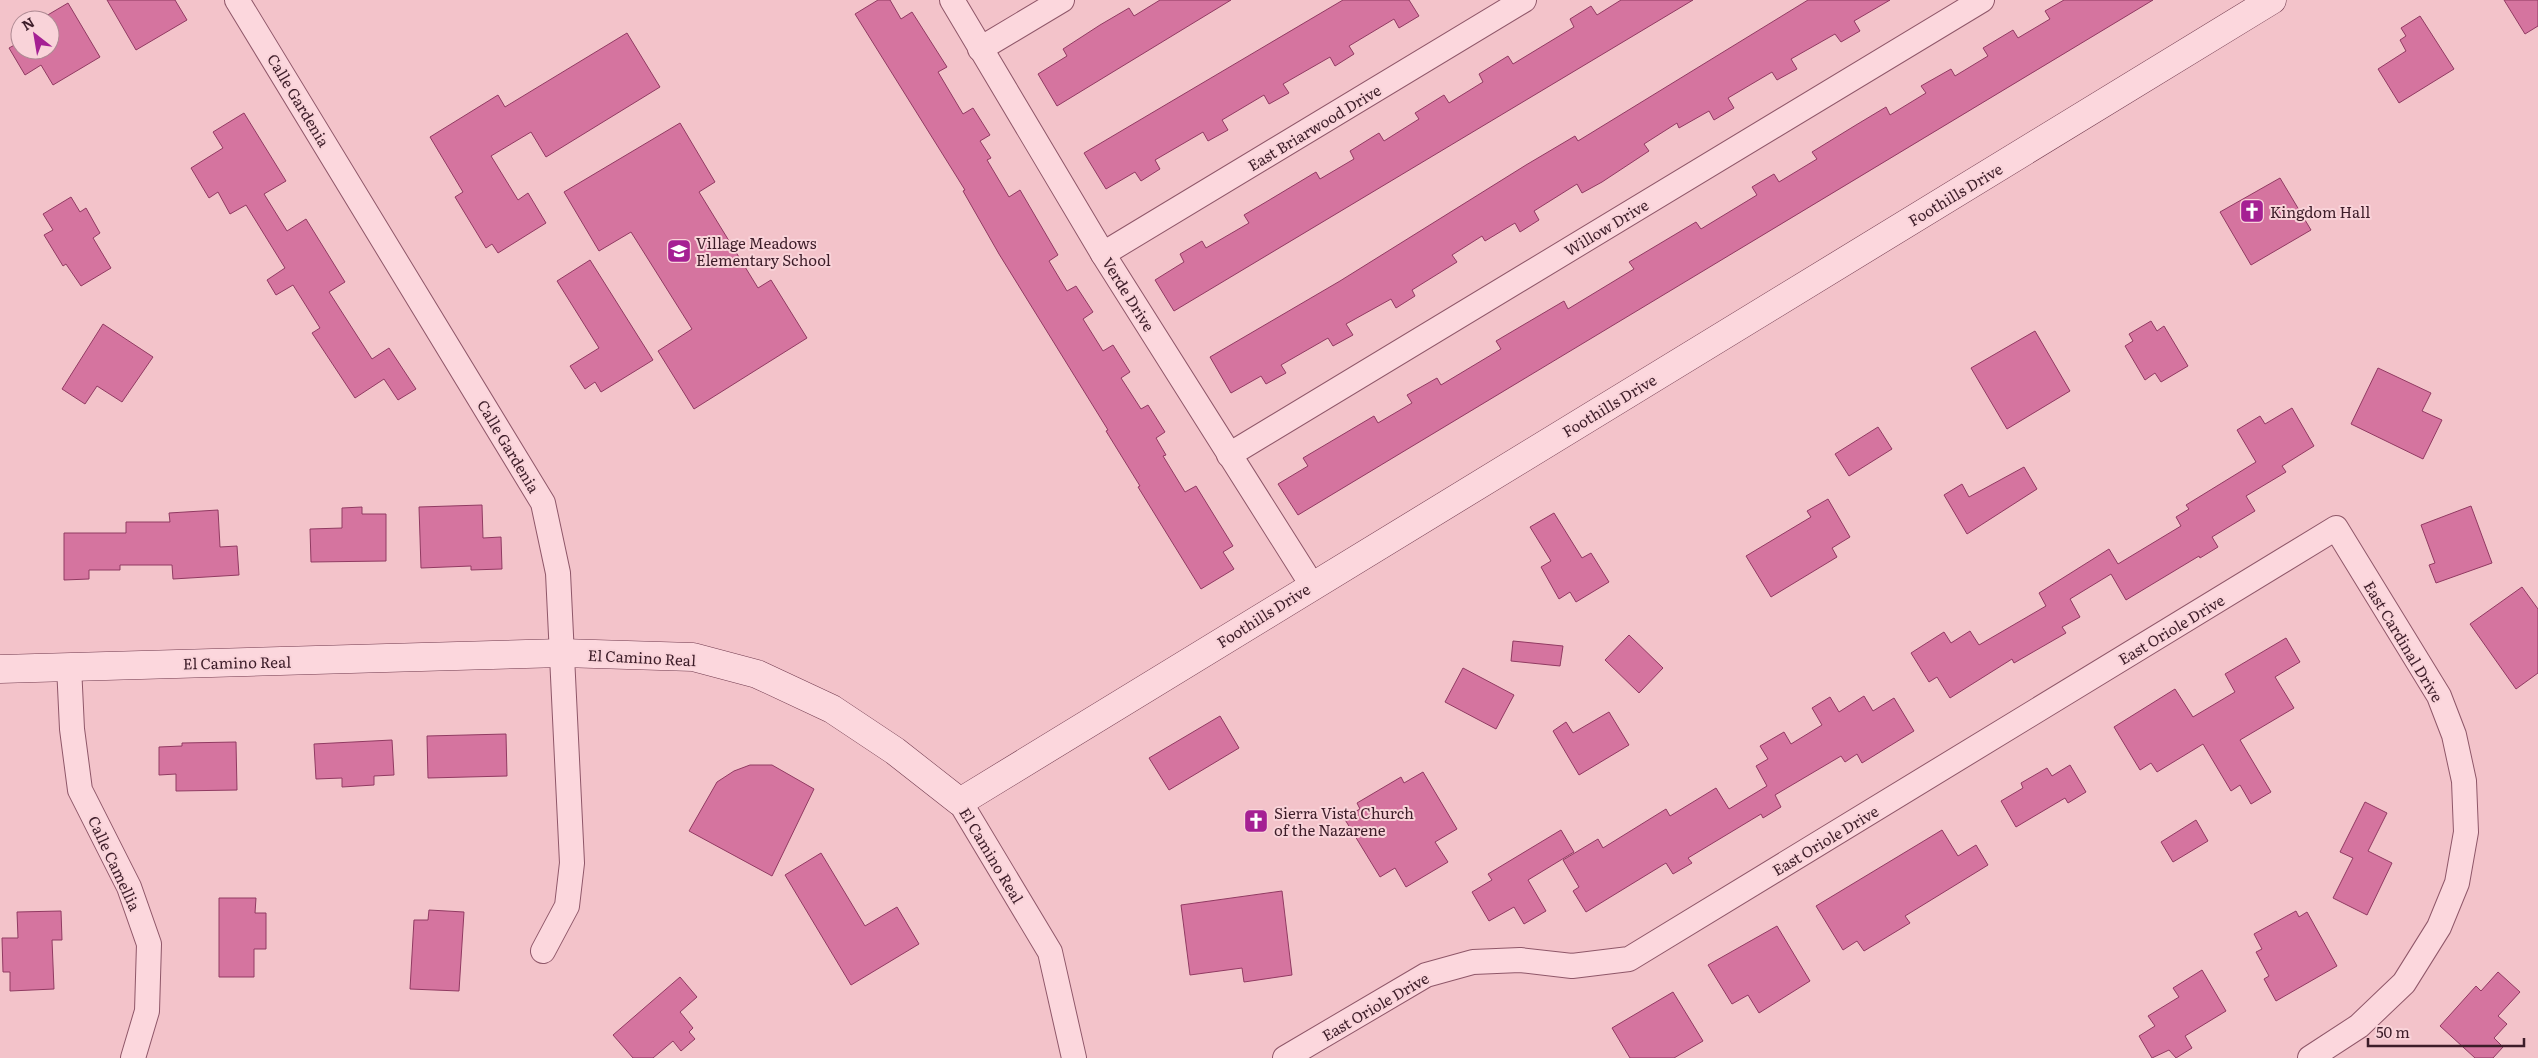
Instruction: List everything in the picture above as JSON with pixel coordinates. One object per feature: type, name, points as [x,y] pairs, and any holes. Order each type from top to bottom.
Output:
[{"type":"street","name":"Calle Gardenia","points":[[237,0],[542,503],[558,573],[572,863],[567,906],[543,950]]},
{"type":"street","name":"Verde Drive","points":[[952,0],[1103,254],[1312,585]]},
{"type":"street","points":[[980,49],[1062,0]]},
{"type":"street","name":"East Briarwood Drive","points":[[1103,254],[1524,0]]},
{"type":"street","name":"Willow Drive","points":[[1229,455],[1982,0]]},
{"type":"street","name":"Foothills Drive","points":[[960,802],[1312,585],[2108,102],[2261,3]]},
{"type":"street","name":"East Oriole Drive","points":[[1285,1058],[1426,975],[1473,962],[1520,960],[1572,966],[1630,959],[2336,528]]},
{"type":"street","name":"East Cardinal Drive","points":[[2310,1058],[2359,1026],[2404,983],[2439,927],[2457,883],[2466,832],[2464,781],[2454,735],[2439,696],[2336,528]]},
{"type":"street","name":"El Camino Real","points":[[0,668],[562,653],[693,657],[757,674],[832,709],[895,751],[960,802],[1050,952],[1074,1058]]},
{"type":"street","name":"Calle Camellia","points":[[70,666],[72,730],[80,790],[129,887],[149,944],[147,1011],[133,1058]]},
{"type":"building","points":[[107,0],[175,0],[187,20],[136,50]]},
{"type":"building","points":[[878,0],[890,0],[901,19],[912,12],[947,67],[938,72],[963,114],[973,108],[990,135],[980,141],[991,158],[987,160],[1009,197],[1020,190],[1058,255],[1049,261],[1067,291],[1076,286],[1093,312],[1083,319],[1103,351],[1113,345],[1130,372],[1121,378],[1141,409],[1148,405],[1165,432],[1156,438],[1166,455],[1163,456],[1185,492],[1196,486],[1233,546],[1223,552],[1234,569],[1201,589],[1138,487],[1140,486],[1106,431],[1108,430],[999,254],[963,191],[965,190],[855,14]]},
{"type":"building","points":[[1160,0],[1231,0],[1057,106],[1038,74],[1067,56],[1063,49],[1100,25],[1129,8],[1134,16]]},
{"type":"building","points":[[1343,0],[1409,0],[1419,16],[1399,28],[1394,19],[1349,46],[1354,54],[1335,66],[1330,57],[1283,84],[1289,93],[1269,104],[1264,95],[1222,120],[1228,130],[1208,141],[1203,132],[1155,160],[1160,169],[1141,181],[1135,172],[1106,189],[1084,153]]},
{"type":"building","points":[[1621,0],[1693,0],[1174,311],[1155,280],[1184,262],[1180,254],[1202,241],[1206,248],[1249,223],[1244,215],[1316,172],[1320,179],[1354,159],[1350,151],[1379,133],[1384,141],[1419,119],[1415,113],[1444,95],[1449,103],[1483,82],[1479,74],[1508,56],[1513,64],[1574,27],[1570,19],[1591,6],[1597,15]]},
{"type":"building","points":[[1808,0],[1890,0],[1854,21],[1860,31],[1841,42],[1835,34],[1791,59],[1797,69],[1777,80],[1772,72],[1728,98],[1734,108],[1714,120],[1709,111],[1679,128],[1677,123],[1644,144],[1649,151],[1602,182],[1582,193],[1577,184],[1534,211],[1539,220],[1520,232],[1515,223],[1485,241],[1482,236],[1452,255],[1457,262],[1412,290],[1415,296],[1396,308],[1391,299],[1346,324],[1353,335],[1333,346],[1328,338],[1281,365],[1286,373],[1266,384],[1261,376],[1231,393],[1210,357],[1340,281],[1575,136],[1578,141]]},
{"type":"building","points":[[2064,0],[2153,0],[1298,515],[1278,484],[1308,466],[1303,458],[1374,416],[1378,423],[1412,403],[1407,395],[1437,378],[1441,385],[1501,349],[1496,341],[1564,301],[1568,309],[1634,269],[1629,262],[1696,222],[1701,229],[1757,195],[1752,187],[1774,174],[1779,182],[1817,159],[1812,152],[1856,125],[1886,107],[1890,115],[1926,93],[1921,86],[1951,69],[1955,76],[1988,56],[1983,48],[2013,30],[2018,38],[2050,19],[2045,11]]},
{"type":"building","points":[[2504,0],[2538,0],[2538,26],[2525,34]]},
{"type":"building","points":[[68,3],[100,57],[53,85],[41,65],[25,75],[16,60],[60,60],[60,10],[56,10]]},
{"type":"building","points":[[2420,16],[2454,69],[2399,103],[2378,69],[2406,51],[2400,40],[2406,36],[2401,28]]},
{"type":"building","points":[[627,33],[660,87],[546,157],[531,132],[491,156],[518,200],[528,193],[546,223],[498,253],[492,244],[486,248],[455,197],[463,192],[430,137],[498,95],[505,107]]},
{"type":"building","points":[[244,113],[286,181],[264,194],[287,231],[306,219],[345,282],[329,292],[372,359],[389,348],[416,389],[398,400],[384,379],[355,398],[312,333],[320,328],[293,285],[276,295],[267,280],[285,268],[246,205],[230,214],[218,192],[209,198],[191,168],[223,148],[213,132]]},
{"type":"building","points":[[680,123],[715,182],[699,192],[758,288],[771,280],[807,338],[694,409],[658,351],[692,329],[631,232],[599,251],[564,192]]},
{"type":"building","points":[[2280,178],[2311,230],[2251,265],[2220,212]]},
{"type":"building","points":[[71,197],[80,212],[86,208],[100,233],[93,238],[111,268],[81,286],[66,264],[63,266],[44,235],[53,230],[43,214]]},
{"type":"building","points":[[590,260],[653,360],[601,392],[595,382],[585,389],[570,366],[599,348],[557,281]]},
{"type":"building","points":[[2151,321],[2157,331],[2164,326],[2188,366],[2161,382],[2155,373],[2145,380],[2125,346],[2133,341],[2129,334]]},
{"type":"building","points":[[103,324],[153,357],[122,402],[97,386],[85,404],[62,389]]},
{"type":"building","points":[[2035,331],[2070,391],[2007,429],[1971,368]]},
{"type":"building","points":[[2378,368],[2431,393],[2422,411],[2442,420],[2423,459],[2351,424]]},
{"type":"building","points":[[2292,408],[2314,446],[2282,466],[2286,472],[2246,496],[2255,511],[2212,537],[2218,547],[2200,558],[2199,556],[2126,600],[2111,574],[2070,599],[2080,617],[2062,627],[2066,633],[2014,663],[2012,659],[1950,698],[1937,677],[1929,682],[1911,653],[1944,632],[1951,643],[1970,631],[1979,645],[2046,606],[2039,593],[2109,549],[2118,564],[2181,526],[2176,517],[2189,509],[2186,505],[2256,462],[2237,430],[2260,416],[2265,424]]},
{"type":"building","points":[[1878,427],[1892,449],[1849,476],[1835,454]]},
{"type":"building","points":[[2024,467],[2037,489],[1967,534],[1944,495],[1962,484],[1969,497]]},
{"type":"building","points":[[1828,499],[1850,537],[1832,548],[1837,557],[1771,597],[1746,556],[1811,517],[1807,511]]},
{"type":"building","points":[[482,505],[483,538],[501,537],[502,569],[471,570],[471,566],[421,568],[419,507]]},
{"type":"building","points":[[2471,506],[2492,563],[2436,583],[2429,565],[2435,563],[2421,525]]},
{"type":"building","points":[[362,507],[362,514],[386,514],[386,561],[311,562],[310,529],[342,528],[342,508]]},
{"type":"building","points":[[218,510],[220,547],[237,546],[239,575],[173,579],[172,565],[120,565],[120,570],[89,570],[89,579],[64,580],[64,533],[126,533],[126,522],[170,522],[169,513]]},
{"type":"building","points":[[1554,513],[1582,558],[1591,553],[1609,582],[1576,602],[1570,592],[1559,599],[1541,567],[1551,561],[1530,527]]},
{"type":"building","points":[[2522,587],[2538,609],[2538,673],[2516,689],[2470,624]]},
{"type":"building","points":[[1629,635],[1663,668],[1639,693],[1605,660]]},
{"type":"building","points":[[2286,638],[2300,662],[2275,677],[2294,708],[2240,740],[2271,792],[2251,804],[2240,785],[2231,791],[2203,744],[2157,772],[2151,763],[2140,770],[2114,727],[2175,689],[2193,717],[2235,692],[2225,674]]},
{"type":"building","points":[[1513,641],[1563,646],[1560,666],[1511,661]]},
{"type":"building","points":[[1463,668],[1514,695],[1496,729],[1445,702]]},
{"type":"building","points":[[1864,696],[1873,711],[1894,698],[1914,731],[1862,763],[1857,754],[1845,762],[1841,756],[1775,795],[1781,807],[1763,818],[1761,814],[1688,858],[1692,863],[1673,874],[1666,863],[1586,912],[1573,891],[1579,887],[1563,860],[1598,839],[1603,848],[1666,809],[1670,816],[1716,788],[1729,809],[1767,786],[1756,766],[1768,759],[1760,746],[1784,732],[1791,744],[1822,725],[1812,708],[1830,697],[1839,712]]},
{"type":"building","points":[[1609,712],[1629,745],[1579,775],[1553,731],[1566,722],[1573,733]]},
{"type":"building","points":[[1220,716],[1239,748],[1169,790],[1149,758]]},
{"type":"building","points":[[506,734],[507,776],[428,778],[427,736]]},
{"type":"building","points":[[392,740],[394,775],[374,776],[374,785],[342,787],[342,778],[316,779],[314,744]]},
{"type":"building","points":[[236,742],[237,790],[176,791],[176,774],[159,775],[159,747],[182,746],[182,743]]},
{"type":"building","points":[[750,765],[772,765],[814,789],[772,876],[689,831],[717,782],[734,771]]},
{"type":"building","points":[[2070,765],[2086,792],[2068,803],[2065,798],[2016,827],[2001,801],[2023,788],[2021,783],[2047,768],[2052,776]]},
{"type":"building","points":[[1423,772],[1457,829],[1435,842],[1448,862],[1406,887],[1395,868],[1380,877],[1344,818],[1360,809],[1357,803],[1401,777],[1404,783]]},
{"type":"building","points":[[2365,802],[2387,813],[2368,851],[2392,863],[2367,915],[2333,898],[2353,858],[2340,852]]},
{"type":"building","points":[[2196,820],[2208,841],[2173,862],[2161,842]]},
{"type":"building","points":[[1561,830],[1574,852],[1528,880],[1546,911],[1524,924],[1514,907],[1489,921],[1472,892],[1492,880],[1488,874]]},
{"type":"building","points":[[1942,830],[1958,856],[1976,845],[1988,865],[1905,916],[1910,923],[1864,951],[1857,941],[1843,950],[1816,906]]},
{"type":"building","points":[[821,853],[865,926],[897,907],[919,944],[851,985],[785,875]]},
{"type":"building","points":[[1282,891],[1292,975],[1244,982],[1242,968],[1190,975],[1181,905]]},
{"type":"building","points":[[219,898],[256,898],[255,913],[266,913],[266,949],[254,949],[254,977],[219,977]]},
{"type":"building","points":[[429,910],[464,912],[459,991],[410,989],[414,920],[428,920]]},
{"type":"building","points":[[61,911],[62,940],[52,940],[54,989],[10,991],[10,972],[3,972],[2,938],[18,938],[17,912]]},
{"type":"building","points":[[2296,911],[2299,917],[2307,912],[2337,966],[2276,1001],[2264,979],[2269,976],[2256,952],[2262,949],[2254,934]]},
{"type":"building","points":[[1777,926],[1810,981],[1759,1013],[1748,995],[1732,1004],[1708,965]]},
{"type":"building","points":[[2202,970],[2226,1011],[2185,1036],[2192,1048],[2176,1058],[2169,1050],[2152,1058],[2139,1036],[2155,1026],[2148,1016],[2179,997],[2173,988]]},
{"type":"building","points":[[2498,972],[2520,992],[2498,1016],[2507,1024],[2494,1038],[2503,1047],[2493,1058],[2475,1058],[2440,1026],[2476,986],[2481,991]]},
{"type":"building","points":[[680,977],[697,997],[680,1012],[693,1028],[689,1032],[695,1039],[681,1051],[673,1041],[653,1058],[633,1058],[613,1035]]},
{"type":"building","points":[[1673,992],[1703,1041],[1674,1058],[1630,1058],[1612,1028]]},
{"type":"place","name":"Kingdom Hall","points":[[2252,211]]},
{"type":"place","name":"Village Meadows Elementary School","points":[[679,251]]},
{"type":"place","name":"Sierra Vista Church of the Nazarene","points":[[1256,821]]}]
